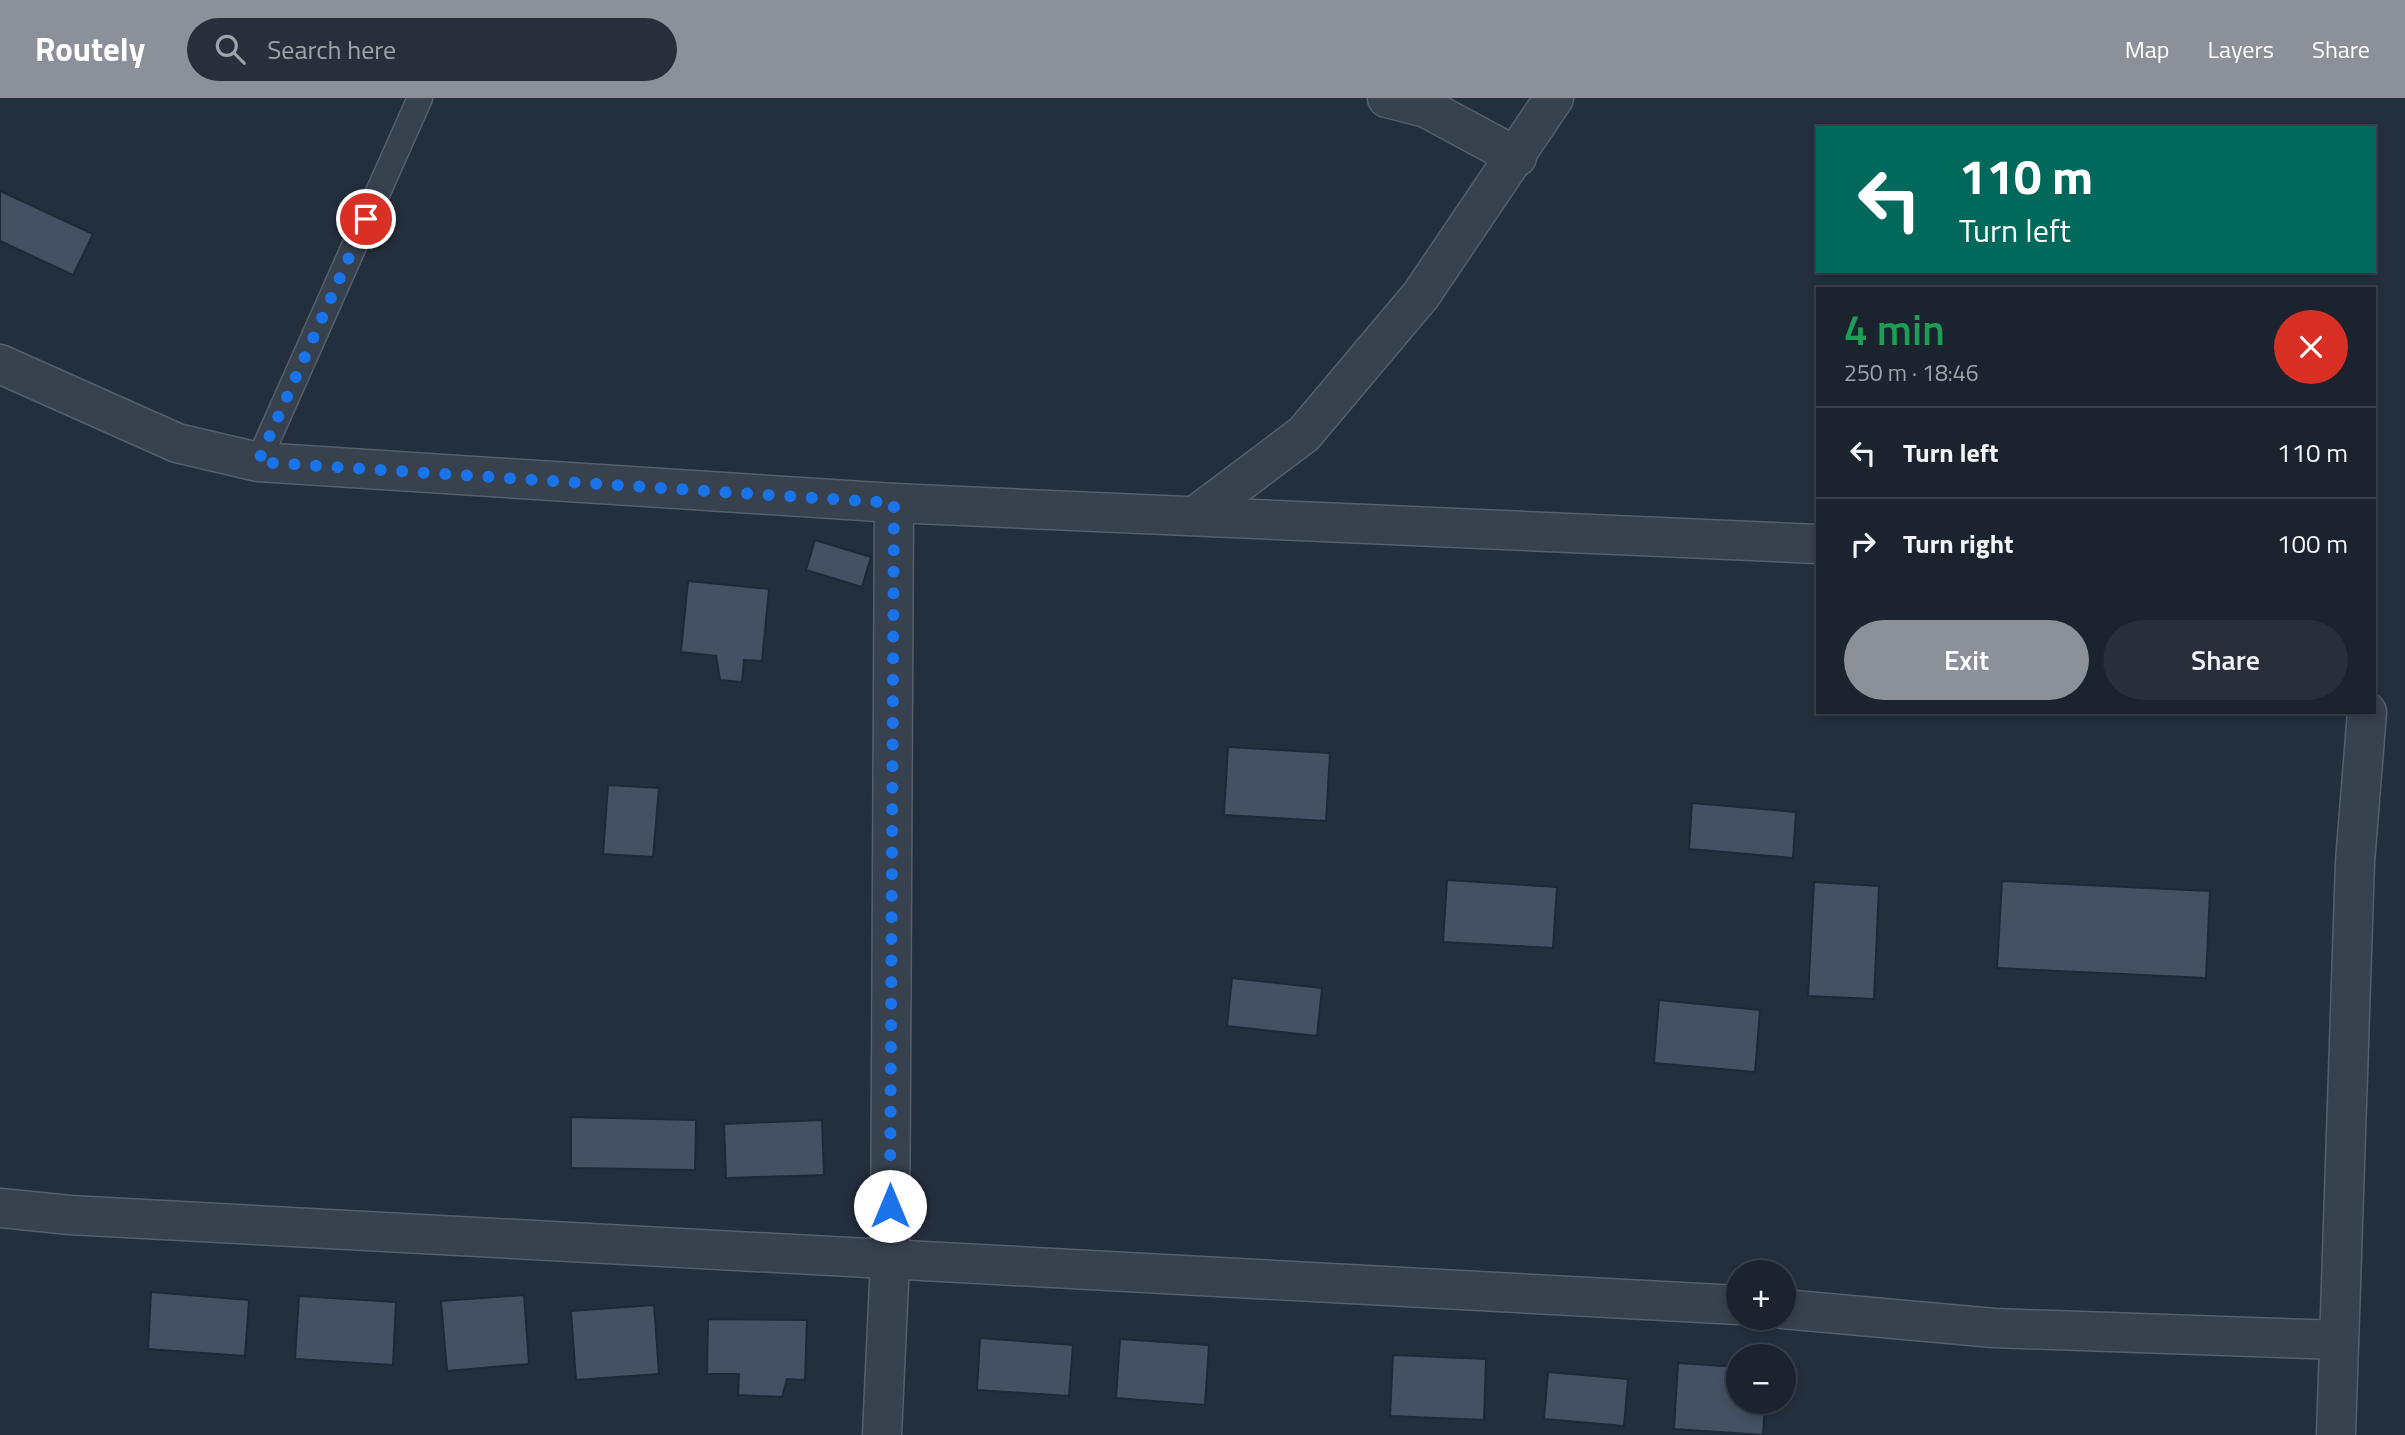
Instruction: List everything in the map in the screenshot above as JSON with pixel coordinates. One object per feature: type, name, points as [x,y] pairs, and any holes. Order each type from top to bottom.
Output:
[{"type":"street","points":[[1387,98],[1426,108],[1517,157]]},
{"type":"street","points":[[1195,516],[1304,434],[1421,295],[1517,157],[1554,98]]},
{"type":"street","points":[[0,363],[177,443],[258,462],[894,503],[1816,544]]},
{"type":"street","points":[[882,1435],[890,1260],[894,503]]},
{"type":"street","points":[[2336,1435],[2355,862],[2367,714]]},
{"type":"street","points":[[0,1208],[70,1215],[1726,1304]]},
{"type":"street","points":[[1796,1310],[1994,1328],[2339,1340]]},
{"type":"lane","points":[[258,462],[420,98]]},
{"type":"building","points":[[0,191],[93,234],[73,275],[0,241]]},
{"type":"building","points":[[815,540],[871,557],[862,587],[806,570]]},
{"type":"building","points":[[688,581],[769,589],[762,661],[744,660],[742,682],[720,680],[716,656],[681,652]]},
{"type":"building","points":[[1228,747],[1330,753],[1326,821],[1224,815]]},
{"type":"building","points":[[608,785],[659,788],[653,857],[603,854]]},
{"type":"building","points":[[1692,803],[1796,812],[1793,858],[1689,849]]},
{"type":"building","points":[[1447,880],[1557,887],[1553,948],[1443,942]]},
{"type":"building","points":[[2002,881],[2210,891],[2206,978],[1997,968]]},
{"type":"building","points":[[1814,882],[1879,886],[1874,999],[1808,996]]},
{"type":"building","points":[[1232,978],[1322,988],[1317,1036],[1227,1026]]},
{"type":"building","points":[[1659,1000],[1760,1010],[1755,1072],[1654,1063]]},
{"type":"building","points":[[571,1117],[696,1120],[695,1170],[571,1168]]},
{"type":"building","points":[[822,1120],[824,1175],[726,1178],[724,1124]]},
{"type":"building","points":[[151,1292],[249,1300],[245,1356],[148,1349]]},
{"type":"building","points":[[524,1295],[529,1364],[447,1371],[441,1301]]},
{"type":"building","points":[[299,1296],[396,1302],[393,1365],[295,1359]]},
{"type":"building","points":[[654,1305],[659,1374],[576,1380],[571,1311]]},
{"type":"building","points":[[708,1319],[807,1320],[805,1380],[787,1379],[782,1397],[738,1395],[739,1374],[707,1374]]},
{"type":"building","points":[[980,1338],[1073,1345],[1069,1396],[977,1390]]},
{"type":"building","points":[[1120,1339],[1209,1345],[1205,1405],[1116,1398]]},
{"type":"building","points":[[1393,1355],[1486,1359],[1484,1420],[1390,1416]]},
{"type":"building","points":[[1678,1363],[1726,1366],[1726,1414],[1764,1414],[1763,1435],[1674,1429]]},
{"type":"building","points":[[1548,1372],[1628,1379],[1624,1426],[1544,1419]]},
{"type":"route","points":[[366,219],[258,462],[327,469],[894,503],[890,1206]]}]
